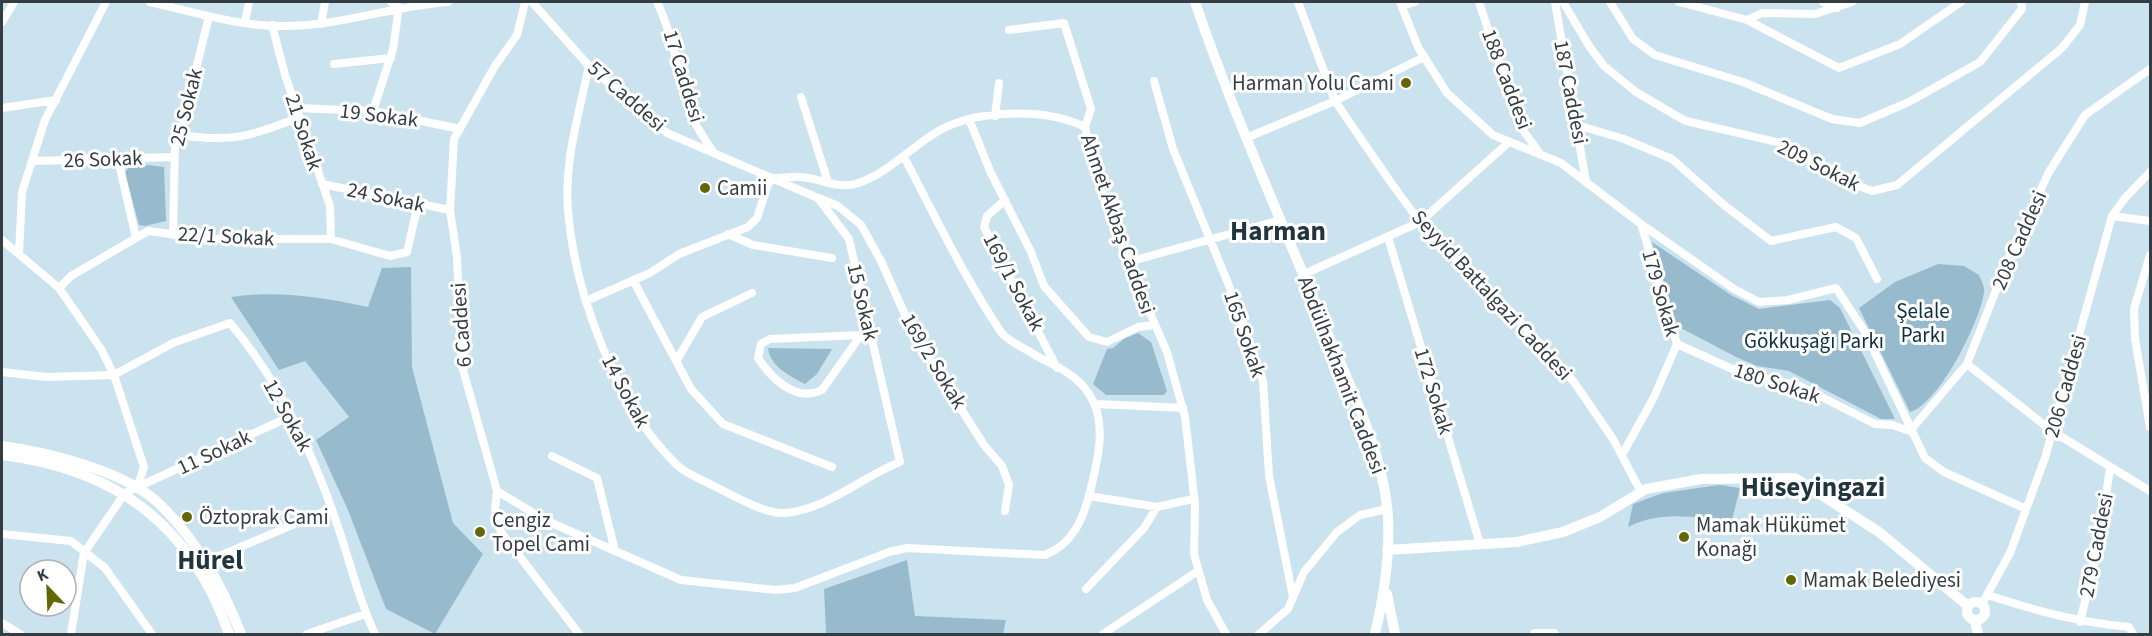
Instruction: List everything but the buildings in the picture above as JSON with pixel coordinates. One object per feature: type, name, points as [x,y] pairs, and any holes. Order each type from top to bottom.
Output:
[{"type":"main road","name":"Abdülhakhamit Caddesi","points":[[1195,2],[1246,138],[1304,274],[1380,469],[1387,510],[1386,588]]},
{"type":"main road","points":[[2,446],[64,458],[137,488],[155,500],[205,562],[241,634]]},
{"type":"main road","points":[[2,455],[62,465],[124,494],[144,507],[186,554],[216,603],[229,634]]},
{"type":"main road","points":[[1387,550],[1517,542],[1563,532],[1600,517],[1641,492],[1701,479],[1795,478],[1878,532],[1968,606]]},
{"type":"main road","points":[[1375,634],[1386,588]]},
{"type":"main road","points":[[1381,634],[1394,634],[1386,588]]},
{"type":"main road","points":[[1968,606],[1985,599],[1985,615],[1975,621]]},
{"type":"main road","points":[[1968,606],[1967,615],[1975,621],[1978,634]]},
{"type":"main road","points":[[1535,634],[1554,634]]},
{"type":"street","points":[[2,22],[14,2]]},
{"type":"street","points":[[19,254],[22,192],[45,120],[106,2]]},
{"type":"street","points":[[150,2],[209,16],[272,25],[321,24],[399,7],[448,2]]},
{"type":"street","points":[[245,22],[249,2]]},
{"type":"street","points":[[321,24],[325,2]]},
{"type":"street","points":[[391,2],[399,7]]},
{"type":"street","name":"6 Caddesi","points":[[525,2],[516,35],[454,139],[450,210],[457,257],[462,366],[497,491],[495,509],[501,532],[579,634]]},
{"type":"street","name":"57 Caddesi","points":[[532,2],[590,66],[668,133],[774,178]]},
{"type":"street","name":"17 Caddesi","points":[[657,2],[670,28],[675,61],[691,116],[712,150]]},
{"type":"street","name":"Seyyid Battalgazi Caddesi","points":[[1298,2],[1335,101],[1420,222],[1513,314],[1574,382],[1622,455],[1641,492]]},
{"type":"street","points":[[1401,4],[1415,2]]},
{"type":"street","name":"188 Caddesi","points":[[1479,2],[1521,126],[1541,155]]},
{"type":"street","name":"187 Caddesi","points":[[1555,2],[1586,183]]},
{"type":"street","name":"209 Sokak","points":[[1563,2],[1589,46],[1604,66],[1636,92],[1686,120],[1781,143],[1856,185],[1872,191],[1897,185],[2046,64],[2069,41],[2080,26],[2085,2]]},
{"type":"street","points":[[1610,2],[1633,39],[1655,55],[1743,82],[1832,119],[1860,123],[1909,102],[1980,62],[2022,9],[2021,2]]},
{"type":"street","points":[[1679,2],[1747,20],[1839,68],[1900,44],[1961,2]]},
{"type":"street","points":[[1824,2],[1837,8]]},
{"type":"street","points":[[1747,20],[1762,13],[1804,15],[1837,8],[1852,2]]},
{"type":"street","name":"179 Sokak","points":[[1401,4],[1424,57],[1447,93],[1493,135],[1561,163],[1641,224],[1677,344],[1654,397],[1622,455]]},
{"type":"street","points":[[374,111],[391,58],[399,7]]},
{"type":"street","name":"25 Sokak","points":[[173,235],[175,146],[180,135],[209,16]]},
{"type":"street","points":[[1009,30],[1064,23],[1091,109],[1086,127]]},
{"type":"street","name":"21 Sokak","points":[[272,25],[285,75],[330,206],[331,239]]},
{"type":"street","points":[[1246,138],[1335,101],[1424,57]]},
{"type":"street","points":[[334,63],[391,58]]},
{"type":"street","points":[[2142,76],[2151,61]]},
{"type":"street","name":"14 Sokak","points":[[590,66],[570,154],[567,209],[575,256],[610,368],[644,429],[678,467],[745,501],[783,513],[822,504],[878,470],[900,462]]},
{"type":"street","name":"208 Caddesi","points":[[1910,431],[1967,364],[2009,257],[2049,172],[2085,115],[2151,69]]},
{"type":"street","name":"165 Sokak","points":[[1154,81],[1173,149],[1234,298],[1263,381],[1269,476],[1293,597]]},
{"type":"street","points":[[995,116],[999,83]]},
{"type":"street","points":[[588,300],[633,280],[679,254],[748,227],[757,218],[768,184],[774,178],[800,176],[828,182],[801,97]]},
{"type":"street","points":[[2,108],[56,100]]},
{"type":"street","name":"19 Sokak","points":[[298,112],[374,111],[459,129]]},
{"type":"street","points":[[180,135],[217,140],[234,139],[260,133],[298,112]]},
{"type":"street","name":"Ahmet Akbaş Caddesi","points":[[828,182],[849,186],[865,180],[904,157],[933,134],[969,119],[1022,114],[1073,121],[1086,127],[1103,195],[1153,325],[1167,352],[1183,408],[1193,499],[1194,554],[1207,600],[1226,634]]},
{"type":"street","points":[[969,119],[1031,252],[1044,286],[1089,337],[1107,342],[1138,327],[1153,325]]},
{"type":"street","points":[[1577,125],[1624,139],[1672,159],[1724,205],[1771,241],[1836,227],[1856,238],[1877,279]]},
{"type":"street","points":[[1304,274],[1420,222],[1509,142]]},
{"type":"street","name":"26 Sokak","points":[[32,161],[174,157]]},
{"type":"street","points":[[497,491],[545,520],[681,580],[776,590],[795,588],[889,552],[907,548],[1045,555],[1058,550],[1078,527],[1089,496],[1099,452],[1100,420],[1096,404],[1078,381],[1003,335],[939,224],[904,157]]},
{"type":"street","points":[[118,159],[136,238]]},
{"type":"street","name":"206 Caddesi","points":[[1985,599],[2010,553],[2045,458],[2112,216],[2125,198],[2151,172]]},
{"type":"street","name":"15 Sokak","points":[[774,178],[818,198],[849,239],[866,335],[900,462]]},
{"type":"street","name":"24 Sokak","points":[[322,184],[450,210]]},
{"type":"street","name":"169/2 Sokak","points":[[818,198],[838,207],[861,225],[881,261],[914,335],[984,445],[1002,466],[1009,485],[1005,511]]},
{"type":"street","name":"169/1 Sokak","points":[[1005,200],[987,216],[984,227],[1058,368]]},
{"type":"street","name":"22/1 Sokak","points":[[59,288],[71,276],[148,231],[208,239],[331,239],[390,256],[408,252],[418,204]]},
{"type":"street","points":[[2112,216],[2151,221]]},
{"type":"street","points":[[1128,262],[1281,220]]},
{"type":"street","points":[[1641,224],[1734,289],[1760,302],[1788,300],[1836,288],[1865,332],[1910,431],[1925,458],[1944,472],[2026,509]]},
{"type":"street","points":[[728,234],[753,244],[832,258]]},
{"type":"street","name":"172 Sokak","points":[[1388,237],[1480,544]]},
{"type":"street","points":[[2,240],[59,288],[101,349],[114,375],[144,467],[137,488]]},
{"type":"street","points":[[2151,255],[2134,309],[2135,339],[2151,427]]},
{"type":"street","points":[[633,280],[691,388],[723,424],[832,466]]},
{"type":"street","points":[[677,360],[702,317],[752,292]]},
{"type":"street","name":"12 Sokak","points":[[114,375],[173,343],[230,323],[283,400],[310,453],[365,614],[375,634]]},
{"type":"street","points":[[866,335],[822,390],[816,393],[804,395],[785,386],[769,376],[758,358],[761,344],[770,339],[866,335]]},
{"type":"street","name":"180 Sokak","points":[[1677,344],[1741,373],[1800,386],[1875,424],[1892,425],[1910,431]]},
{"type":"street","points":[[1967,364],[2052,431],[2151,491]]},
{"type":"street","points":[[2,372],[46,377],[114,375]]},
{"type":"street","points":[[1096,404],[1183,408]]},
{"type":"street","name":"11 Sokak","points":[[124,494],[291,416]]},
{"type":"street","points":[[552,456],[597,478],[615,551]]},
{"type":"street","name":"279 Caddesi","points":[[2080,622],[2100,540],[2110,467]]},
{"type":"street","points":[[71,634],[84,553],[124,494]]},
{"type":"street","points":[[1089,496],[1157,507],[1193,499]]},
{"type":"street","points":[[1086,589],[1144,528],[1157,507]]},
{"type":"street","points":[[205,562],[330,509]]},
{"type":"street","points":[[1259,634],[1288,609],[1304,572],[1337,532],[1360,515],[1387,510]]},
{"type":"street","points":[[2,534],[71,541],[105,568],[153,634]]},
{"type":"street","points":[[1103,634],[1198,571]]},
{"type":"street","points":[[1985,599],[2080,622],[2128,627],[2133,634]]},
{"type":"street","points":[[307,634],[365,614]]},
{"type":"street","points":[[2,623],[21,634]]},
{"type":"green space","points":[[131,163],[164,167],[166,221],[145,226],[139,225],[125,173]]},
{"type":"green space","name":"Gökkuşağı Parkı","points":[[1652,242],[1731,295],[1759,309],[1830,300],[1840,308],[1895,419],[1881,419],[1789,371],[1757,366],[1677,326]]},
{"type":"green space","name":"Şelale Parkı","points":[[1938,264],[1964,266],[1979,275],[1984,292],[1975,322],[1945,378],[1921,406],[1910,412],[1859,308],[1895,282]]},
{"type":"green space","points":[[411,267],[412,367],[453,523],[483,554],[435,634],[386,609],[348,510],[316,440],[349,417],[305,361],[279,370],[231,297],[283,294],[368,307],[382,268]]},
{"type":"green space","points":[[1138,333],[1151,342],[1167,391],[1164,395],[1106,395],[1093,384],[1107,349],[1113,348],[1124,339]]},
{"type":"green space","points":[[768,348],[832,349],[817,374],[805,384],[776,365]]},
{"type":"green space","points":[[1719,485],[1740,488],[1732,520],[1666,517],[1653,518],[1628,527],[1633,504],[1663,493]]},
{"type":"green space","points":[[907,560],[915,616],[1006,620],[1003,634],[826,634],[824,589]]},
{"type":"place","name":"Harman Yolu Cami","points":[[1406,83]]},
{"type":"place","name":"Camii","points":[[705,188]]},
{"type":"place","name":"Öztoprak Cami","points":[[187,517]]},
{"type":"place","name":"Cengiz Topel Cami","points":[[480,532]]},
{"type":"place","name":"Mamak Hükümet Konağı","points":[[1684,537]]},
{"type":"place","name":"Mamak Belediyesi","points":[[1791,580]]},
{"type":"district","name":"Harman","points":[[1278,231]]},
{"type":"district","name":"Hüseyingazi","points":[[1813,487]]},
{"type":"district","name":"Hürel","points":[[210,560]]}]
